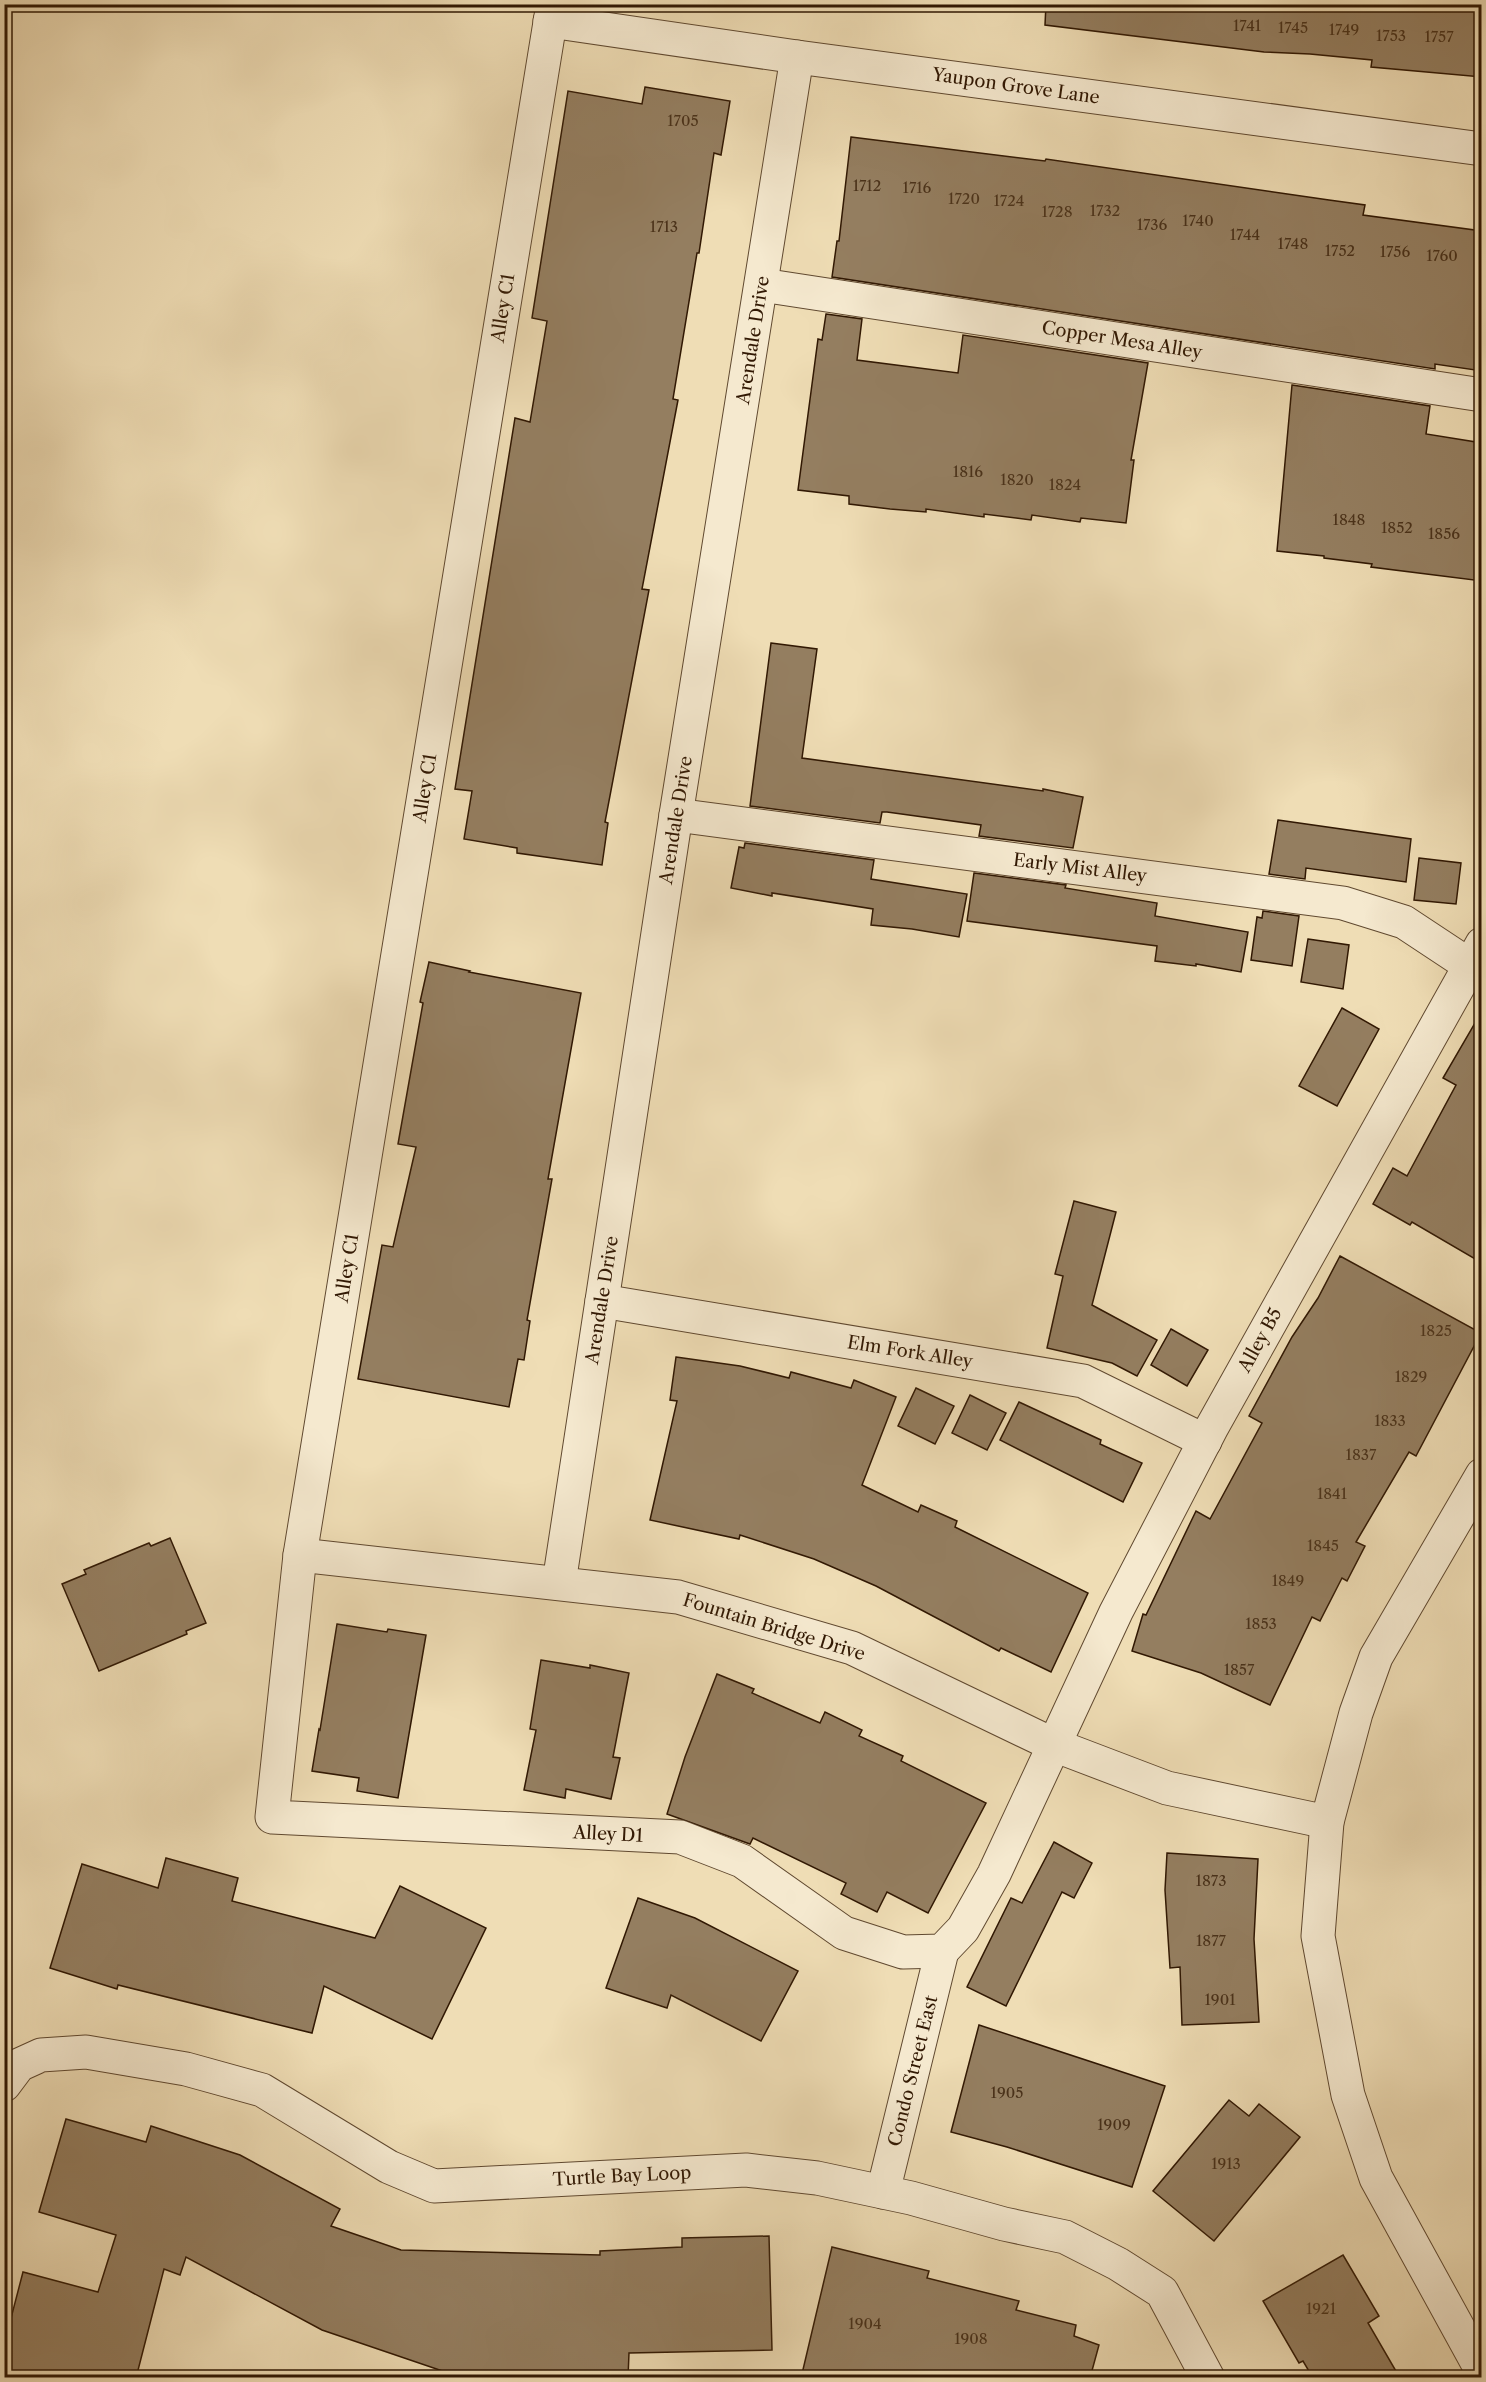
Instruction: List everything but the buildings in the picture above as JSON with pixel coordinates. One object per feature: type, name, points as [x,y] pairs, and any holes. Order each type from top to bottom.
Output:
[{"type":"street","name":"Yaupon Grove Lane","points":[[551,13],[797,57],[1482,149]]},
{"type":"street","name":"Alley C1","points":[[300,1555],[551,13]]},
{"type":"street","name":"Arendale Drive","points":[[559,1583],[676,816],[797,57]]},
{"type":"street","name":"Copper Mesa Alley","points":[[762,285],[1482,395]]},
{"type":"street","name":"Early Mist Alley","points":[[676,816],[1342,903],[1404,922],[1475,954]]},
{"type":"street","name":"Alley B5","points":[[1054,1745],[1116,1612],[1205,1441],[1475,954]]},
{"type":"street","name":"Elm Fork Alley","points":[[602,1301],[1083,1381],[1205,1441]]},
{"type":"street","points":[[1482,1475],[1377,1657],[1356,1713],[1327,1822],[1318,1936],[1348,2095],[1376,2178],[1482,2371]]},
{"type":"street","name":"Fountain Bridge Drive","points":[[300,1555],[678,1597],[852,1648],[1054,1745],[1167,1788],[1327,1822]]},
{"type":"street","name":"Alley D1","points":[[300,1555],[273,1817],[680,1837],[742,1861],[844,1933],[903,1952],[942,1951]]},
{"type":"street","points":[[942,1951],[963,1929],[994,1874],[1054,1745]]},
{"type":"street","name":"Condo Street East","points":[[884,2192],[942,1951]]},
{"type":"street","name":"Turtle Bay Loop","points":[[4,2085],[19,2066],[41,2055],[86,2052],[186,2069],[262,2090],[389,2167],[434,2186],[746,2170],[817,2178],[884,2192],[1004,2224],[1065,2237],[1118,2264],[1162,2292],[1208,2378]]}]
